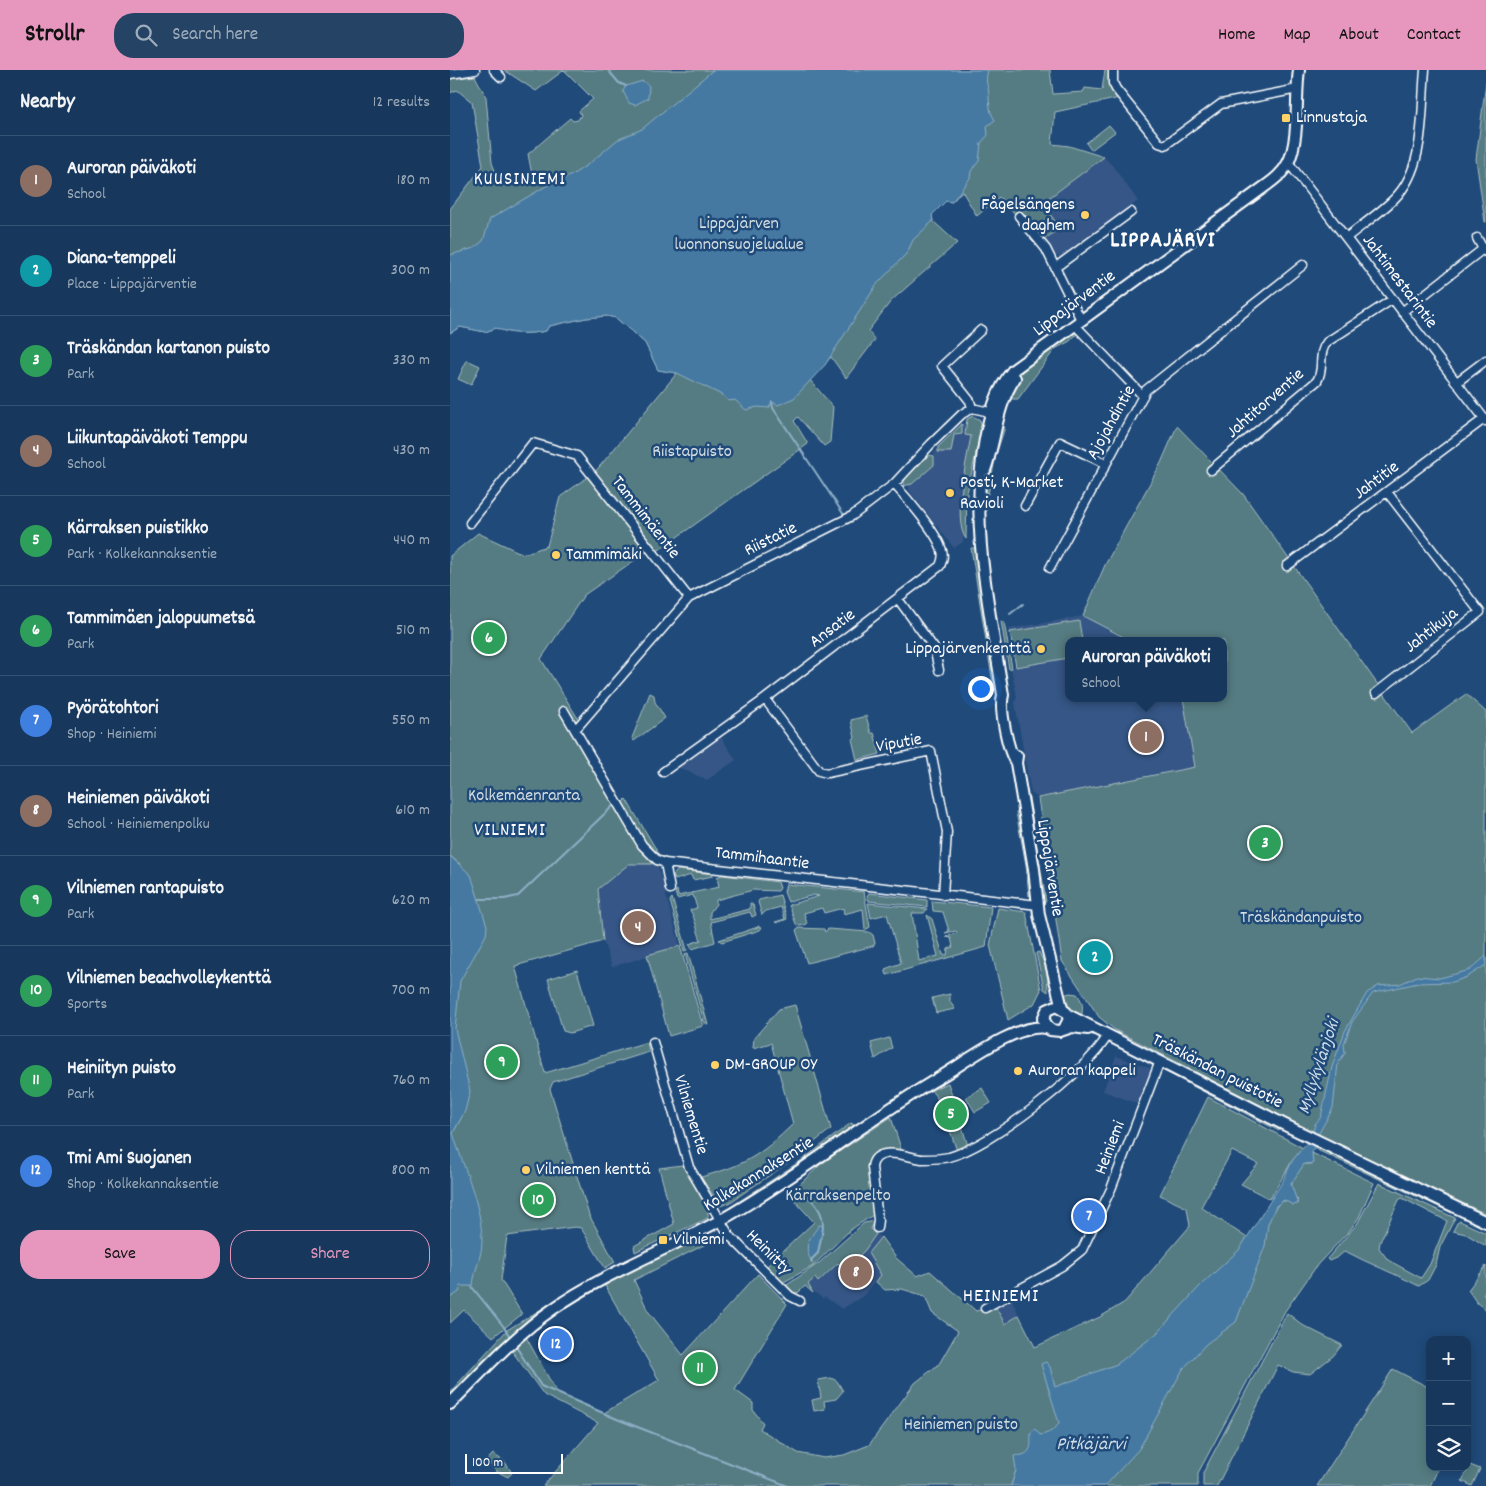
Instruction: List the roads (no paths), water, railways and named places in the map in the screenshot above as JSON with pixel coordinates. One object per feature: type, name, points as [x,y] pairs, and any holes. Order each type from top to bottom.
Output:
[{"type":"main road","name":"Lippajärventie","points":[[1065,1012],[1053,978],[1038,906],[1016,763],[1010,752],[1001,702],[1003,695],[979,544],[979,485],[992,451],[995,413],[1022,365],[1274,180],[1288,162],[1294,134],[1299,70]]},
{"type":"main road","name":"Lippajärventie","points":[[1047,1011],[1053,978]]},
{"type":"main road","points":[[1047,1011],[1065,1012],[1068,1024],[1064,1029],[1056,1032],[1046,1028],[1047,1011]]},
{"type":"main road","name":"Kolkekannaksentie","points":[[450,1404],[519,1335],[577,1294],[720,1220],[798,1172],[934,1081],[1019,1031],[1026,1024],[1047,1011]]},
{"type":"main road","name":"Träskändan puistotie","points":[[1065,1012],[1094,1029],[1299,1132],[1486,1222]]},
{"type":"main road","name":"Träskändan puistotie","points":[[1064,1029],[1072,1027],[1094,1029]]},
{"type":"main road","name":"Kolkekannaksentie","points":[[1019,1031],[1046,1028]]},
{"type":"street","points":[[450,74],[476,70]]},
{"type":"street","points":[[494,70],[501,77]]},
{"type":"street","points":[[1113,70],[1113,83],[1116,90],[1159,142],[1165,145],[1221,104],[1298,89]]},
{"type":"street","points":[[1346,238],[1395,198],[1408,181],[1418,150],[1425,70]]},
{"type":"street","name":"Jahtimestarintie","points":[[1288,162],[1485,420]]},
{"type":"street","points":[[1056,267],[1131,212]]},
{"type":"street","points":[[1019,216],[1042,242],[1056,267],[1078,323],[1143,396]]},
{"type":"street","points":[[1402,312],[1485,250],[1477,238]]},
{"type":"street","name":"Ajojahdintie","points":[[1050,568],[1150,386],[1303,265]]},
{"type":"street","name":"Jahtitorventie","points":[[1212,470],[1317,381],[1320,376],[1320,351],[1327,342],[1393,299]]},
{"type":"street","points":[[981,330],[942,366],[970,401],[972,408],[995,413]]},
{"type":"street","points":[[1456,382],[1486,360]]},
{"type":"street","name":"Riistatie","points":[[575,730],[689,598],[852,516],[894,484],[931,444],[962,414],[972,408]]},
{"type":"street","name":"Jahtitie","points":[[1287,566],[1485,420]]},
{"type":"street","points":[[1025,506],[1060,442],[1106,464]]},
{"type":"street","name":"Tammimäentie","points":[[470,523],[534,443],[577,456],[689,598]]},
{"type":"street","name":"Ansatie","points":[[663,772],[766,699],[940,566],[943,558],[942,549],[935,536],[894,484]]},
{"type":"street","name":"Jahtikuja","points":[[1376,692],[1480,612],[1387,492]]},
{"type":"street","points":[[898,599],[934,648],[939,670]]},
{"type":"street","name":"Viputie","points":[[766,699],[819,771],[827,773],[931,751],[947,832],[943,895]]},
{"type":"street","points":[[564,711],[642,845],[657,860],[665,863],[670,889]]},
{"type":"street","name":"Tammihaantie","points":[[665,863],[1038,906]]},
{"type":"street","points":[[877,1228],[878,1218],[872,1162],[878,1156],[891,1154],[922,1159],[949,1156],[994,1136],[1010,1126],[1094,1056],[1108,1035]]},
{"type":"street","name":"Vilniementie","points":[[653,1042],[686,1160],[720,1220]]},
{"type":"street","name":"Heiniemi","points":[[986,1308],[1062,1266],[1082,1250],[1111,1189],[1160,1061]]},
{"type":"street","name":"Heiniitty","points":[[720,1220],[728,1235],[790,1296],[800,1301]]},
{"type":"water","name":"Lippajärven luonnonsuojelualue","points":[[713,70],[988,70],[987,82],[990,107],[995,120],[987,126],[988,135],[981,143],[979,161],[971,171],[970,178],[952,202],[946,201],[932,215],[933,221],[913,240],[907,253],[877,284],[825,365],[794,398],[778,405],[772,402],[769,408],[757,407],[746,410],[735,400],[728,401],[724,396],[677,373],[658,370],[645,343],[616,318],[607,316],[586,318],[549,326],[546,331],[534,333],[514,333],[496,328],[485,332],[460,327],[450,333],[450,255],[474,248],[483,241],[490,219],[548,185],[572,175],[590,163],[617,140],[642,129]]},
{"type":"water","points":[[643,81],[649,86],[648,98],[635,105],[629,103],[623,91],[626,86]]},
{"type":"water","points":[[450,856],[471,875],[487,926],[486,935],[460,981],[455,1029],[470,1091],[465,1111],[453,1133],[479,1214],[482,1247],[473,1286],[461,1286],[459,1292],[450,1298]]},
{"type":"water","name":"Pitkäjärvi","points":[[1486,956],[1486,965],[1467,977],[1453,982],[1418,983],[1373,993],[1352,1022],[1344,1044],[1345,1053],[1338,1063],[1333,1108],[1319,1133],[1312,1153],[1313,1163],[1304,1164],[1291,1184],[1298,1204],[1293,1205],[1284,1200],[1276,1206],[1268,1224],[1265,1246],[1236,1322],[1206,1344],[1183,1369],[1139,1449],[1105,1486],[1011,1486],[1016,1470],[1014,1456],[1022,1455],[1030,1449],[1031,1432],[1035,1429],[1040,1435],[1046,1434],[1059,1423],[1041,1364],[1046,1362],[1050,1367],[1055,1387],[1117,1364],[1156,1334],[1202,1284],[1239,1250],[1283,1181],[1292,1161],[1312,1136],[1315,1124],[1321,1117],[1332,1067],[1345,1031],[1367,993],[1378,986],[1400,984],[1417,976],[1440,978],[1470,970]]},
{"type":"water","points":[[819,1225],[823,1226],[818,1253],[811,1260],[808,1255],[807,1246]]},
{"type":"waterway","points":[[608,70],[619,83],[626,86]]},
{"type":"waterway","points":[[772,402],[773,408],[844,515]]},
{"type":"waterway","points":[[1010,614],[1023,604]]},
{"type":"waterway","points":[[480,899],[504,899],[518,896],[615,804]]},
{"type":"waterway","points":[[802,1192],[819,1210],[823,1221],[822,1234]]},
{"type":"waterway","points":[[812,1263],[811,1260],[818,1253],[821,1238]]},
{"type":"waterway","points":[[472,1287],[504,1327],[511,1339]]},
{"type":"waterway","points":[[515,1345],[541,1386],[617,1419],[788,1486]]},
{"type":"place","name":"Linnustaja","points":[[1286,118]]},
{"type":"place","name":"Fågelsängens daghem","points":[[1085,215]]},
{"type":"place","name":"Posti, K-Market Ravioli","points":[[950,493]]},
{"type":"place","name":"Tammimäki","points":[[556,555]]},
{"type":"place","name":"Tammimäen jalopuumetsä","points":[[489,638]]},
{"type":"place","name":"Lippajärvenkenttä","points":[[1041,649]]},
{"type":"place","name":"Auroran päiväkoti","points":[[1146,737]]},
{"type":"place","name":"Träskändan kartanon puisto","points":[[1265,843]]},
{"type":"place","name":"Liikuntapäiväkoti Temppu","points":[[638,927]]},
{"type":"place","name":"Diana-temppeli","points":[[1095,957]]},
{"type":"place","name":"Vilniemen rantapuisto","points":[[502,1062]]},
{"type":"place","name":"DM-GROUP OY","points":[[715,1065]]},
{"type":"place","name":"Auroran kappeli","points":[[1018,1071]]},
{"type":"place","name":"Kärraksen puistikko","points":[[951,1114]]},
{"type":"place","name":"Vilniemen kenttä","points":[[526,1170]]},
{"type":"place","name":"Vilniemen beachvolleykenttä","points":[[538,1200]]},
{"type":"place","name":"Pyörätohtori","points":[[1089,1216]]},
{"type":"place","name":"Vilniemi","points":[[663,1240]]},
{"type":"place","name":"Heiniemen päiväkoti","points":[[856,1272]]},
{"type":"place","name":"Tmi Ami Suojanen","points":[[556,1344]]},
{"type":"place","name":"Heiniityn puisto","points":[[700,1368]]},
{"type":"district","name":"KUUSINIEMI","points":[[520,180]]},
{"type":"district","name":"LIPPAJÄRVI","points":[[1163,241]]},
{"type":"district","name":"VILNIEMI","points":[[510,831]]},
{"type":"district","name":"HEINIEMI","points":[[1001,1297]]},
{"type":"park label","name":"Riistapuisto","points":[[692,452]]},
{"type":"park label","name":"Kolkemäenranta","points":[[524,796]]},
{"type":"park label","name":"Träskändanpuisto","points":[[1301,918]]},
{"type":"park label","name":"Kärraksenpelto","points":[[838,1196]]},
{"type":"park label","name":"Heiniemen puisto","points":[[961,1425]]},
{"type":"water label","name":"Myllykylänjoki","points":[[1320,1067]]}]
